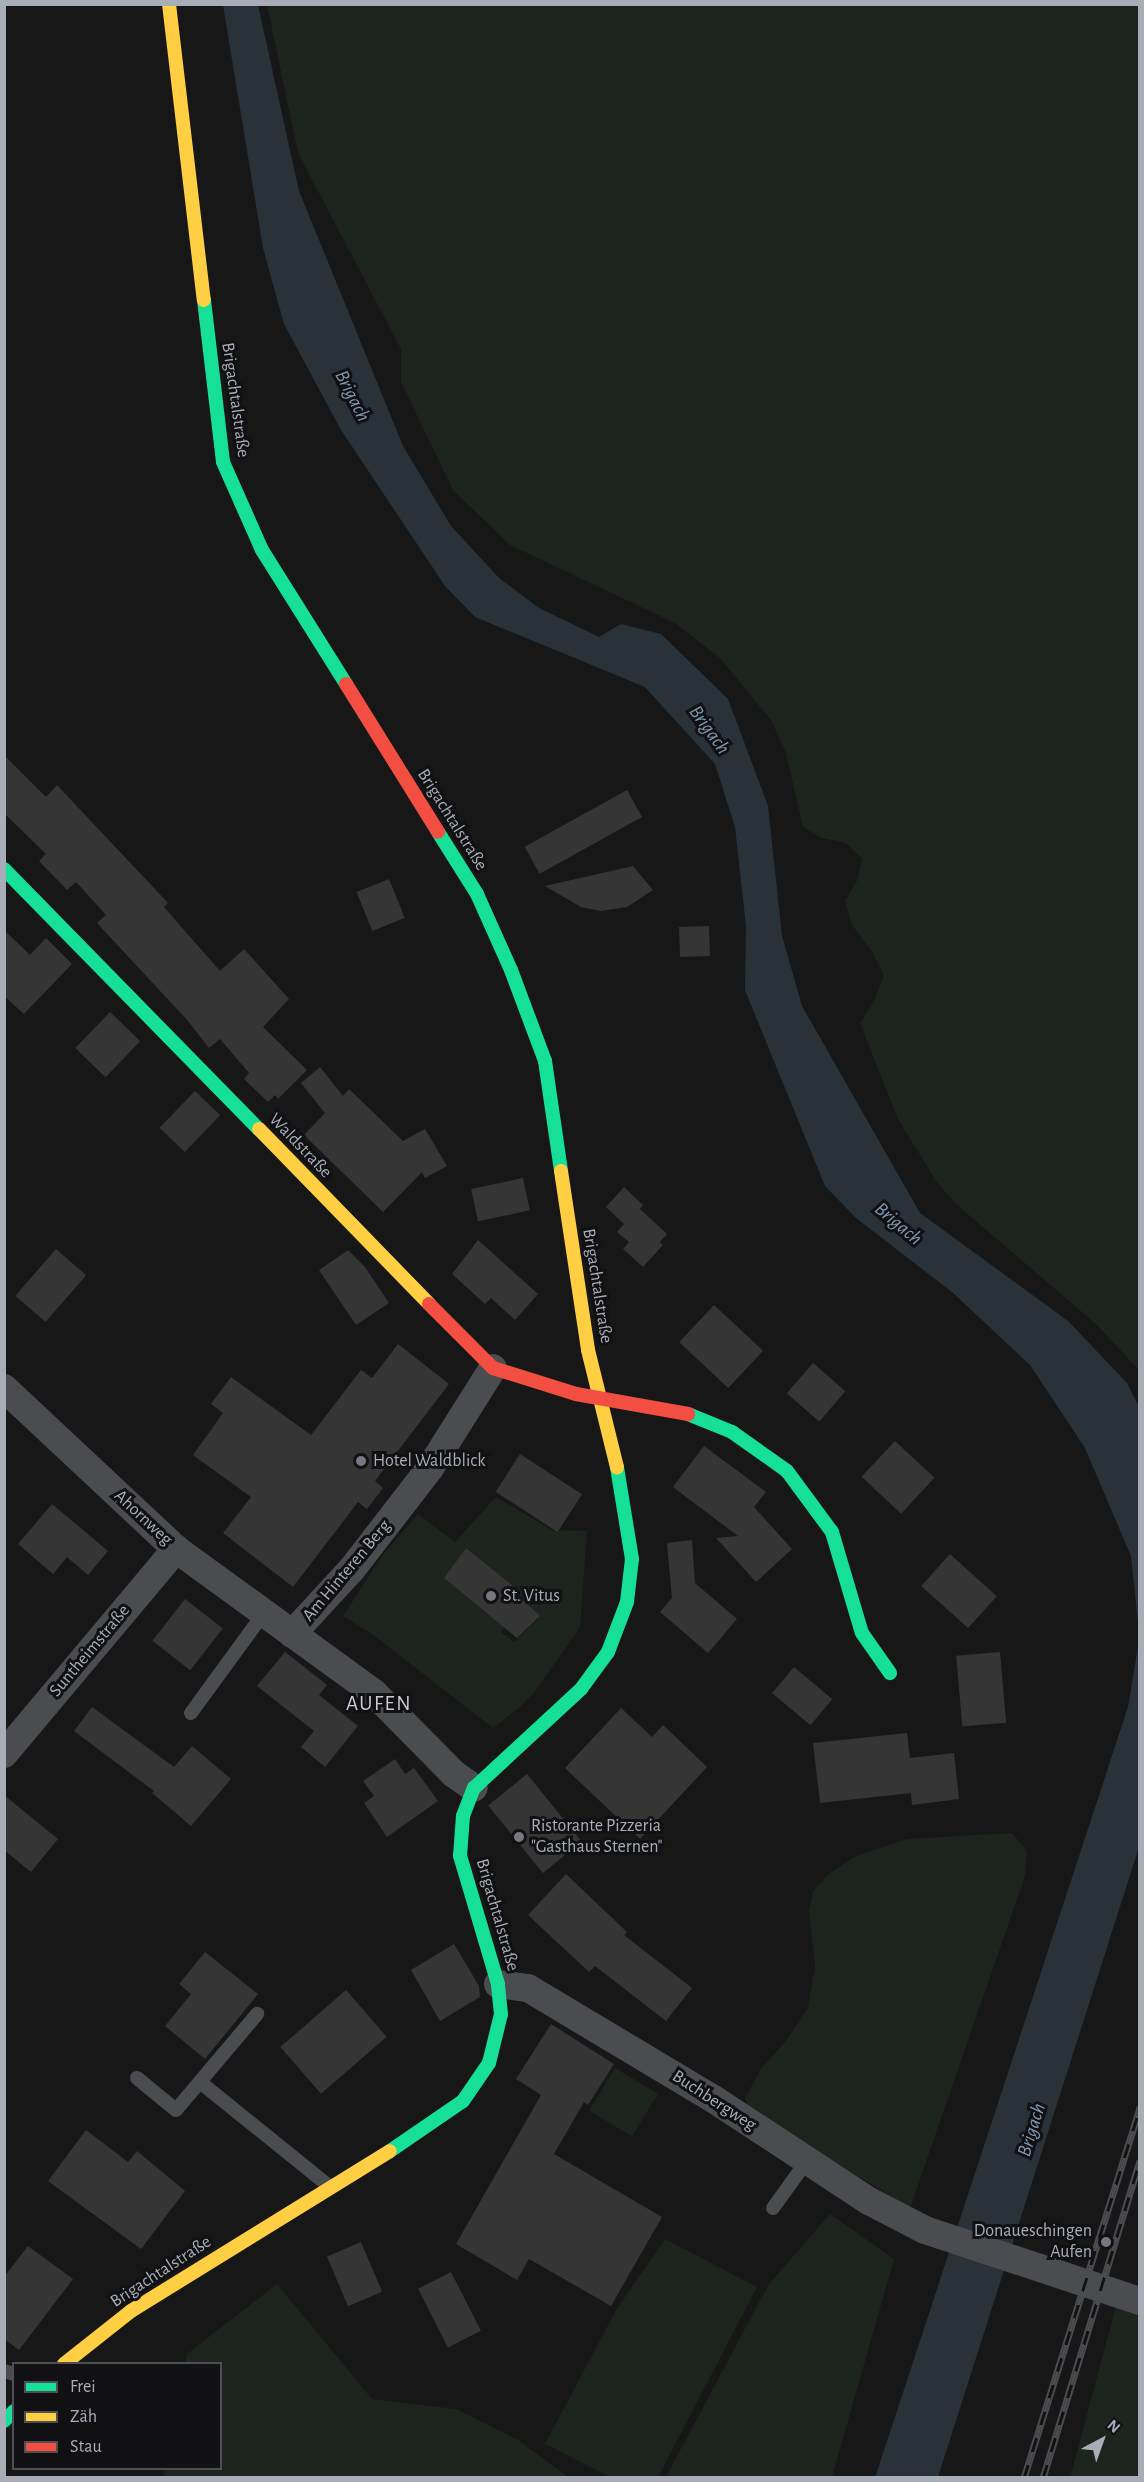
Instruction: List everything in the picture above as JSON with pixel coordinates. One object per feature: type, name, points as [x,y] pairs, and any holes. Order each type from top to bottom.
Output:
[{"type":"street","name":"Brigachtalstraße","points":[[67,2362],[131,2311],[430,2126],[463,2101],[489,2063],[501,2014],[498,1984],[460,1856],[463,1816],[474,1788],[581,1689],[608,1652],[627,1602],[632,1559],[620,1480],[588,1350],[545,1062],[511,970],[477,894],[262,550],[223,462],[169,4]]},
{"type":"street","name":"Waldstraße","points":[[4,869],[190,1057],[366,1241],[493,1368],[576,1394],[689,1414],[732,1432],[787,1471],[832,1532],[862,1633],[890,1673]]},
{"type":"street","name":"Am Hinteren Berg","points":[[474,1788],[454,1774],[374,1693],[292,1634],[352,1569],[430,1468],[493,1368]]},
{"type":"street","name":"Ahornweg","points":[[4,1388],[176,1549],[292,1634]]},
{"type":"street","name":"Suntheimstraße","points":[[4,1754],[176,1549]]},
{"type":"street","name":"Buchbergweg","points":[[498,1984],[528,1988],[715,2100],[869,2202],[925,2230],[1140,2301]]},
{"type":"lane","points":[[191,1713],[264,1613]]},
{"type":"lane","points":[[137,2078],[176,2110],[257,2014]]},
{"type":"lane","points":[[200,2082],[330,2187]]},
{"type":"lane","points":[[773,2208],[806,2162]]},
{"type":"shaded area","points":[[267,5],[1139,5],[1139,1370],[1096,1324],[956,1204],[936,1181],[898,1119],[860,1023],[873,1003],[884,976],[873,953],[852,925],[845,901],[857,881],[862,859],[846,843],[822,838],[803,827],[786,753],[771,720],[720,658],[675,623],[510,545],[453,490],[401,382],[401,349],[298,153]]},
{"type":"shaded area","points":[[496,1497],[552,1530],[587,1531],[580,1627],[537,1689],[520,1707],[493,1728],[372,1634],[343,1616],[382,1556],[418,1514],[455,1542]],"holes":[[[466,1548],[512,1585],[508,1590],[527,1602],[525,1606],[540,1617],[514,1642],[501,1632],[508,1622],[488,1614],[444,1578]]]},
{"type":"shaded area","points":[[1012,1833],[1027,1851],[1025,1876],[910,2208],[750,2110],[745,2098],[761,2069],[785,2042],[808,2008],[815,1966],[809,1911],[813,1891],[830,1873],[856,1856],[907,1839]]},
{"type":"shaded area","points":[[615,2068],[658,2094],[632,2137],[589,2111]]},
{"type":"shaded area","points":[[830,2214],[894,2259],[832,2477],[666,2477],[769,2284]]},
{"type":"shaded area","points":[[665,2239],[757,2287],[658,2477],[610,2477],[545,2444],[616,2310]]},
{"type":"shaded area","points":[[277,2284],[372,2399],[456,2409],[518,2440],[568,2477],[164,2477],[165,2470],[222,2470],[222,2362],[185,2362],[187,2354]]},
{"type":"shaded area","points":[[1116,2306],[1139,2315],[1139,2477],[1070,2478]]},
{"type":"water","name":"Brigach","points":[[223,5],[258,5],[299,191],[403,446],[451,526],[499,578],[539,608],[599,637],[621,624],[661,634],[728,699],[768,806],[782,936],[802,1006],[920,1213],[1068,1321],[1127,1383],[1139,1407],[1139,1632],[1131,1556],[1085,1448],[1030,1365],[952,1292],[856,1218],[825,1186],[745,990],[746,926],[735,827],[715,764],[645,687],[475,617],[445,586],[341,430],[284,324],[263,248]]},
{"type":"water","name":"Brigach","points":[[1139,1641],[1139,1847],[938,2477],[875,2478],[1128,1707]]},
{"type":"building","points":[[4,755],[46,797],[57,785],[168,903],[164,907],[220,971],[244,949],[289,999],[263,1027],[307,1070],[278,1099],[275,1095],[268,1102],[244,1079],[249,1073],[220,1039],[209,1048],[188,1021],[97,923],[106,915],[76,882],[67,890],[39,861],[46,854],[4,813]]},
{"type":"building","points":[[627,790],[642,817],[540,874],[525,847]]},
{"type":"building","points":[[633,866],[653,890],[627,907],[601,911],[581,907],[545,886]]},
{"type":"building","points":[[389,879],[405,918],[372,931],[357,892]]},
{"type":"building","points":[[709,926],[710,956],[680,957],[679,927]]},
{"type":"building","points":[[4,930],[30,955],[46,938],[72,964],[24,1014],[4,996]]},
{"type":"building","points":[[110,1012],[140,1041],[105,1077],[75,1048]]},
{"type":"building","points":[[320,1067],[343,1096],[349,1089],[403,1141],[425,1129],[447,1166],[425,1178],[422,1172],[383,1212],[304,1135],[325,1113],[301,1083]]},
{"type":"building","points":[[195,1091],[220,1115],[185,1152],[160,1128]]},
{"type":"building","points":[[523,1178],[530,1210],[478,1221],[471,1189]]},
{"type":"building","points":[[624,1187],[643,1205],[640,1209],[667,1234],[660,1242],[663,1245],[643,1267],[623,1249],[629,1242],[617,1232],[624,1224],[606,1207]]},
{"type":"building","points":[[478,1240],[538,1294],[515,1320],[491,1298],[485,1304],[452,1274]]},
{"type":"building","points":[[56,1249],[86,1275],[46,1322],[15,1296]]},
{"type":"building","points":[[348,1250],[365,1267],[389,1303],[356,1325],[319,1270]]},
{"type":"building","points":[[714,1305],[763,1351],[728,1388],[679,1342]]},
{"type":"building","points":[[398,1344],[449,1384],[375,1481],[383,1488],[367,1509],[358,1502],[293,1587],[223,1533],[251,1497],[193,1455],[223,1413],[211,1404],[231,1377],[311,1435],[361,1370],[372,1378]]},
{"type":"building","points":[[813,1363],[845,1391],[819,1421],[787,1393]]},
{"type":"building","points":[[895,1441],[934,1478],[901,1514],[862,1477]]},
{"type":"building","points":[[704,1446],[766,1492],[754,1507],[792,1549],[756,1582],[716,1538],[738,1536],[673,1487]]},
{"type":"building","points":[[520,1454],[582,1494],[558,1532],[495,1492]]},
{"type":"building","points":[[52,1504],[108,1551],[88,1575],[67,1557],[53,1574],[18,1544]]},
{"type":"building","points":[[692,1540],[695,1583],[737,1619],[708,1653],[660,1612],[672,1598],[667,1543]]},
{"type":"building","name":"St. Vitus","points":[[466,1548],[512,1585],[510,1588],[540,1616],[517,1638],[444,1578]]},
{"type":"building","points":[[950,1554],[997,1596],[968,1628],[921,1586]]},
{"type":"building","points":[[185,1599],[223,1629],[190,1670],[152,1641]]},
{"type":"building","points":[[285,1652],[327,1685],[319,1695],[358,1726],[325,1767],[301,1747],[314,1731],[257,1686]]},
{"type":"building","points":[[1000,1652],[1006,1723],[962,1727],[956,1656]]},
{"type":"building","points":[[794,1667],[832,1699],[810,1725],[772,1693]]},
{"type":"building","points":[[92,1707],[174,1767],[192,1746],[231,1779],[191,1826],[152,1793],[154,1791],[74,1731]]},
{"type":"building","points":[[621,1708],[652,1737],[663,1725],[707,1767],[640,1839],[565,1768]]},
{"type":"building","points":[[907,1733],[910,1758],[954,1753],[959,1799],[912,1805],[911,1793],[820,1803],[813,1743]]},
{"type":"building","points":[[395,1759],[405,1774],[414,1768],[438,1801],[387,1837],[364,1803],[374,1796],[363,1781]]},
{"type":"building","points":[[527,1774],[582,1842],[543,1873],[488,1805]]},
{"type":"building","points":[[4,1795],[58,1839],[31,1872],[4,1850]]},
{"type":"building","points":[[566,1874],[627,1932],[624,1935],[692,1988],[666,2021],[595,1966],[589,1972],[528,1915]]},
{"type":"building","points":[[454,1944],[479,1986],[480,1997],[440,2021],[411,1970]]},
{"type":"building","points":[[205,1952],[258,1994],[205,2059],[165,2026],[191,1994],[179,1984]]},
{"type":"building","points":[[346,1990],[387,2037],[321,2094],[280,2047]]},
{"type":"building","points":[[551,2024],[614,2064],[588,2105],[584,2102],[554,2154],[662,2217],[611,2306],[529,2259],[517,2280],[456,2244],[541,2095],[516,2079]]},
{"type":"building","points":[[86,2130],[128,2162],[137,2151],[185,2191],[141,2249],[48,2181]]},
{"type":"building","points":[[361,2242],[382,2292],[348,2306],[327,2256]]},
{"type":"building","points":[[28,2246],[73,2279],[19,2350],[4,2339],[4,2277]]},
{"type":"building","points":[[451,2272],[481,2331],[448,2348],[418,2289]]},
{"type":"railway","points":[[1024,2478],[1140,2107]]},
{"type":"railway","points":[[1043,2478],[1140,2160]]},
{"type":"traffic: fast","points":[[204,300],[223,462],[262,550],[346,684]]},
{"type":"traffic: fast","points":[[438,832],[477,894],[511,970],[545,1061],[561,1171]]},
{"type":"traffic: fast","points":[[4,869],[259,1129]]},
{"type":"traffic: fast","points":[[688,1414],[732,1432],[787,1471],[832,1532],[862,1633],[890,1673]]},
{"type":"traffic: fast","points":[[390,2151],[463,2101],[489,2063],[501,2014],[498,1984],[460,1856],[463,1816],[474,1788],[581,1689],[608,1652],[627,1602],[632,1559],[617,1467]]},
{"type":"traffic: fast","points":[[4,2421],[12,2413]]},
{"type":"traffic: slow","points":[[169,4],[204,300]]},
{"type":"traffic: slow","points":[[259,1129],[429,1304]]},
{"type":"traffic: slow","points":[[561,1171],[588,1350],[617,1467]]},
{"type":"traffic: slow","points":[[67,2362],[131,2311],[390,2151]]},
{"type":"traffic: jam","points":[[346,684],[438,832]]},
{"type":"traffic: jam","points":[[429,1304],[493,1368],[576,1394],[688,1414]]},
{"type":"place","name":"Hotel Waldblick","points":[[361,1461]]},
{"type":"place","name":"St. Vitus","points":[[491,1596]]},
{"type":"place","name":"Ristorante Pizzeria \"Gasthaus Sternen\"","points":[[519,1837]]},
{"type":"place","name":"Donaueschingen Aufen","points":[[1106,2242]]},
{"type":"district","name":"AUFEN","points":[[379,1704]]}]
